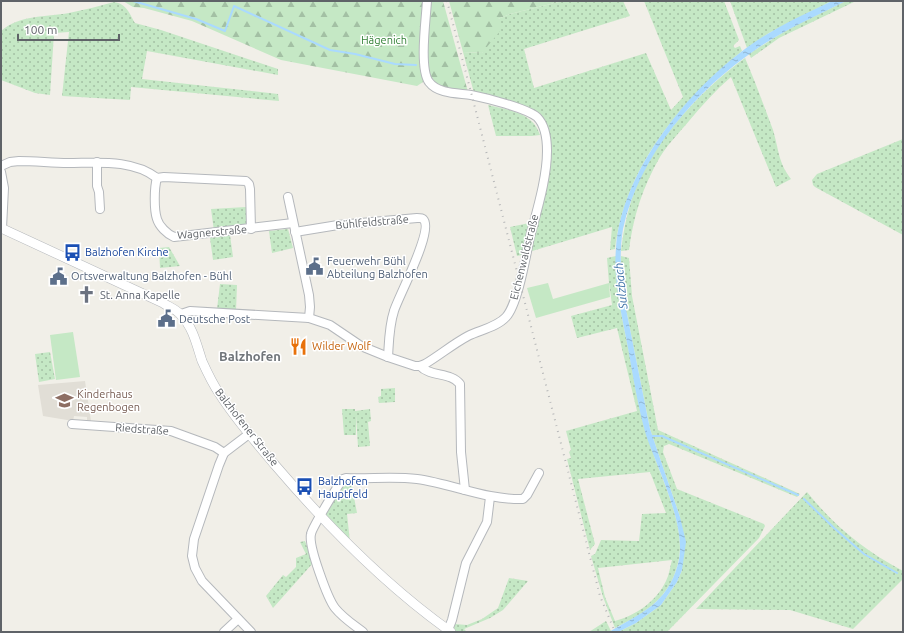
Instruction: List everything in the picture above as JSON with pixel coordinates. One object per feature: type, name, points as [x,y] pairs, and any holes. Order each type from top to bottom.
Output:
[{"type":"street","name":"Eichenwaldstraße","points":[[420,366],[468,336],[502,321],[508,316],[521,280],[547,162],[548,150],[541,122],[532,114],[472,96],[440,90],[433,86],[430,82],[424,64],[427,1]]},
{"type":"street","points":[[1,166],[10,162],[19,161],[97,162],[131,166],[146,171],[157,178],[164,177],[246,181],[249,184],[250,189],[251,229]]},
{"type":"street","points":[[97,162],[97,186],[99,192],[100,209]]},
{"type":"street","points":[[1,172],[4,188],[1,228]]},
{"type":"street","name":"Wagnerstraße","points":[[157,178],[154,187],[156,218],[170,235],[179,237],[293,223]]},
{"type":"street","points":[[288,197],[309,295],[309,318]]},
{"type":"street","name":"Bühlfeldstraße","points":[[295,232],[338,225],[417,218],[424,220],[425,231],[422,245],[397,303],[392,320],[388,357]]},
{"type":"street","name":"Balzhofener Straße","points":[[1,228],[163,303],[181,314],[189,326],[211,381],[225,403],[249,434],[320,516],[368,564],[395,588],[449,631]]},
{"type":"street","points":[[181,314],[190,311],[309,318],[330,325],[361,346],[388,357],[415,366],[420,366],[424,370],[454,379],[460,384],[461,452],[465,490]]},
{"type":"street","name":"Riedstraße","points":[[72,424],[171,431],[215,447],[224,453]]},
{"type":"street","points":[[249,434],[224,453],[194,539],[192,556],[194,568],[202,581],[251,632]]},
{"type":"street","points":[[363,632],[336,610],[328,594],[310,539],[313,528],[341,481],[346,478],[417,479],[490,497],[523,499],[527,495],[539,473]]},
{"type":"street","points":[[449,631],[466,562],[486,522],[490,497]]},
{"type":"street","points":[[224,632],[238,619]]},
{"type":"shaded area","name":"Kinderhaus Regenbogen","points":[[85,381],[91,421],[87,421],[87,417],[74,416],[73,421],[43,416],[38,385]]},
{"type":"green space","name":"Hägenich","points":[[123,1],[425,1],[423,82],[417,86],[281,60],[192,21],[144,8],[133,7]]},
{"type":"green space","points":[[430,1],[443,1],[468,92],[442,86],[435,83],[431,79],[426,62]]},
{"type":"green space","points":[[449,1],[563,1],[510,14],[498,19],[500,31],[482,53],[463,52]]},
{"type":"green space","points":[[563,1],[623,1],[630,16],[524,49],[534,88],[646,53],[671,110],[683,97],[644,1],[724,1],[739,40],[733,46],[735,48],[740,46],[742,51],[697,92],[659,138],[643,163],[631,190],[621,219],[615,249],[610,250],[612,227],[529,252],[547,179],[545,123],[474,93],[463,52],[482,53],[498,19],[510,14]]},
{"type":"green space","points":[[730,1],[832,1],[769,33],[747,48]]},
{"type":"green space","points":[[846,1],[856,1],[779,38],[751,58],[749,54],[777,36],[796,25]]},
{"type":"green space","points":[[114,2],[125,7],[135,23],[161,30],[278,69],[278,75],[147,51],[142,79],[278,94],[279,101],[131,87],[130,100],[62,96],[69,32],[54,33],[50,95],[35,93],[1,80],[1,31],[8,26],[24,19],[69,13]]},
{"type":"green space","points":[[745,58],[773,130],[779,156],[791,179],[776,187],[731,77],[699,109],[660,157],[644,190],[636,214],[629,250],[621,251],[627,215],[632,197],[648,163],[671,129],[685,113],[730,69]]},
{"type":"green space","points":[[488,105],[519,113],[526,117],[537,127],[540,135],[496,136]]},
{"type":"green space","points":[[903,139],[903,235],[813,185],[812,180],[817,174]]},
{"type":"green space","points":[[246,207],[247,224],[243,228],[214,231],[211,209]]},
{"type":"green space","points":[[529,223],[522,255],[517,256],[510,227]]},
{"type":"green space","points":[[288,229],[293,248],[272,253],[269,231]]},
{"type":"green space","points":[[230,235],[233,257],[213,260],[210,238]]},
{"type":"green space","points":[[169,247],[180,266],[160,268],[159,248]]},
{"type":"green space","points":[[616,256],[620,304],[638,402],[651,447],[670,497],[679,532],[680,548],[678,563],[674,575],[669,586],[662,595],[646,610],[615,628],[603,597],[591,556],[595,554],[601,540],[639,541],[642,514],[666,513],[650,472],[578,479],[595,544],[590,550],[567,459],[571,458],[569,452],[571,450],[566,431],[637,411],[617,328],[577,338],[571,316],[612,305],[607,258]],"holes":[[[672,560],[669,574],[662,589],[657,595],[645,607],[615,621],[605,597],[598,568]]]},
{"type":"green space","points":[[621,256],[629,258],[632,296],[658,430],[800,494],[797,497],[669,444],[664,446],[663,452],[677,489],[764,524],[765,526],[759,538],[667,632],[618,632],[636,623],[661,605],[677,582],[682,570],[680,517],[650,429],[624,299],[621,281]]},
{"type":"green space","points":[[548,283],[553,299],[609,283],[610,297],[536,318],[527,288]]},
{"type":"green space","points":[[220,284],[237,285],[236,311],[217,309]]},
{"type":"green space","points":[[73,332],[80,377],[56,380],[50,335]]},
{"type":"green space","points":[[50,352],[55,379],[39,382],[35,354]]},
{"type":"green space","points":[[395,388],[395,402],[379,403],[378,397],[381,396],[381,389]]},
{"type":"green space","points":[[342,409],[355,409],[355,411],[370,409],[371,421],[368,422],[370,446],[358,447],[356,415],[356,435],[344,435]]},
{"type":"green space","points":[[346,480],[351,481],[357,513],[347,514],[350,542],[325,516]]},
{"type":"green space","points":[[807,492],[828,516],[851,537],[875,555],[903,571],[903,579],[853,629],[790,610],[696,609]]},
{"type":"green space","points":[[305,541],[313,563],[273,608],[266,596],[283,575],[286,577],[296,567],[296,558],[306,554],[300,542]]},
{"type":"green space","points":[[509,578],[528,581],[503,610],[490,618],[464,629],[467,632],[455,632],[453,628],[455,624],[467,625],[482,619],[498,608]]},
{"type":"green space","points":[[606,621],[611,631],[589,632]]},
{"type":"water","name":"Sulzbach","points":[[832,1],[846,1],[790,29],[758,48],[735,65],[692,104],[673,126],[656,150],[642,175],[631,202],[623,229],[621,247],[621,273],[624,299],[650,429],[680,517],[686,542],[682,570],[677,582],[661,605],[636,623],[618,632],[609,632],[642,613],[660,598],[673,578],[678,564],[680,550],[679,534],[670,499],[646,435],[636,392],[617,286],[615,261],[620,220],[630,192],[643,165],[659,138],[698,90],[719,70],[752,44],[785,24]]},
{"type":"waterway","points":[[133,1],[196,19],[225,31],[234,6],[330,50],[355,54],[395,64],[416,65]]},
{"type":"waterway","points":[[651,436],[662,436],[798,495]]},
{"type":"waterway","points":[[804,499],[864,554],[897,573]]},
{"type":"railway","points":[[447,1],[600,596],[615,632]]},
{"type":"place","name":"Balzhofen Kirche","points":[[72,252]]},
{"type":"place","name":"Feuerwehr Bühl Abteilung Balzhofen","points":[[314,267]]},
{"type":"place","name":"Ortsverwaltung Balzhofen - Bühl","points":[[58,276]]},
{"type":"place","name":"St. Anna Kapelle","points":[[87,295]]},
{"type":"place","name":"Deutsche Post","points":[[166,319]]},
{"type":"place","name":"Wilder Wolf","points":[[299,346]]},
{"type":"place","name":"Kinderhaus Regenbogen","points":[[64,400]]},
{"type":"place","name":"Balzhofen Hauptfeld","points":[[305,487]]},
{"type":"district","name":"Balzhofen","points":[[250,356]]}]
